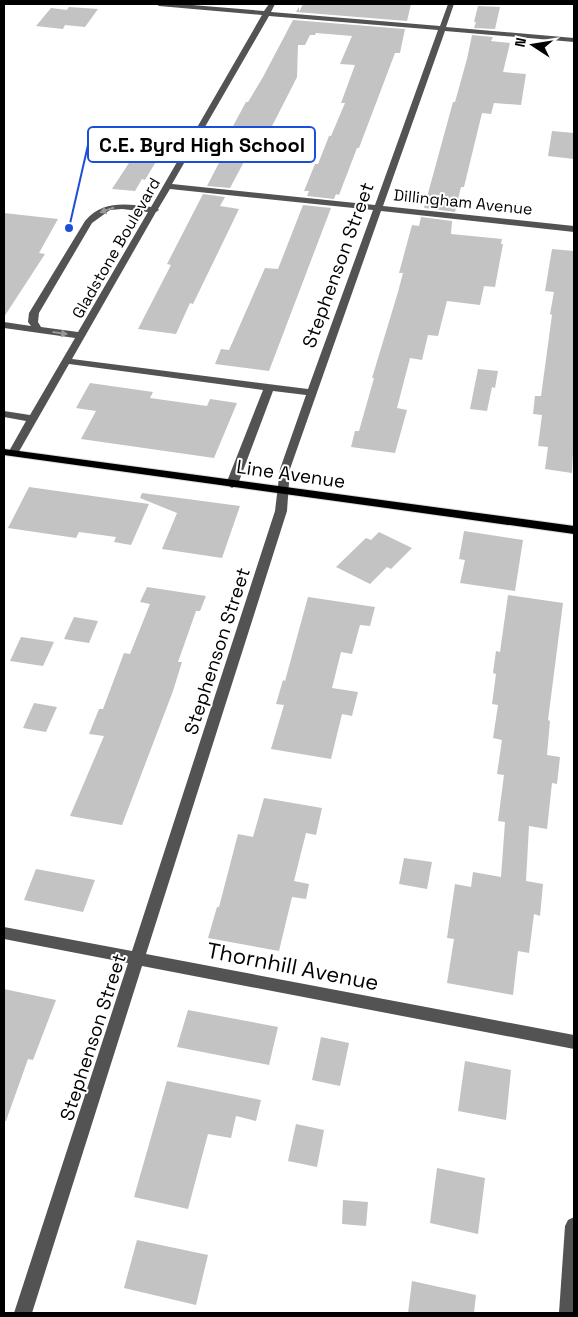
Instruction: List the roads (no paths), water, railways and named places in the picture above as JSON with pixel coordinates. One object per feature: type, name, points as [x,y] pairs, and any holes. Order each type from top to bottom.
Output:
[{"type":"main road","name":"Line Avenue","points":[[9,453],[574,530]]},
{"type":"street","points":[[159,4],[574,40]]},
{"type":"street","name":"Gladstone Boulevard","points":[[9,453],[34,418],[272,4]]},
{"type":"street","name":"Stephenson Street","points":[[24,1313],[281,511],[285,469],[450,4]]},
{"type":"street","name":"Dillingham Avenue","points":[[169,186],[574,229]]},
{"type":"street","points":[[38,330],[33,322],[34,313],[89,221],[108,208],[122,206],[155,210]]},
{"type":"street","points":[[4,325],[82,336]]},
{"type":"street","points":[[67,361],[312,393]]},
{"type":"street","points":[[232,484],[269,387]]},
{"type":"street","points":[[4,414],[34,418]]},
{"type":"street","name":"Thornhill Avenue","points":[[4,933],[574,1042]]},
{"type":"street","points":[[568,1313],[574,1226]]},
{"type":"place","name":"C.E. Byrd High School","points":[[69,228]]}]
